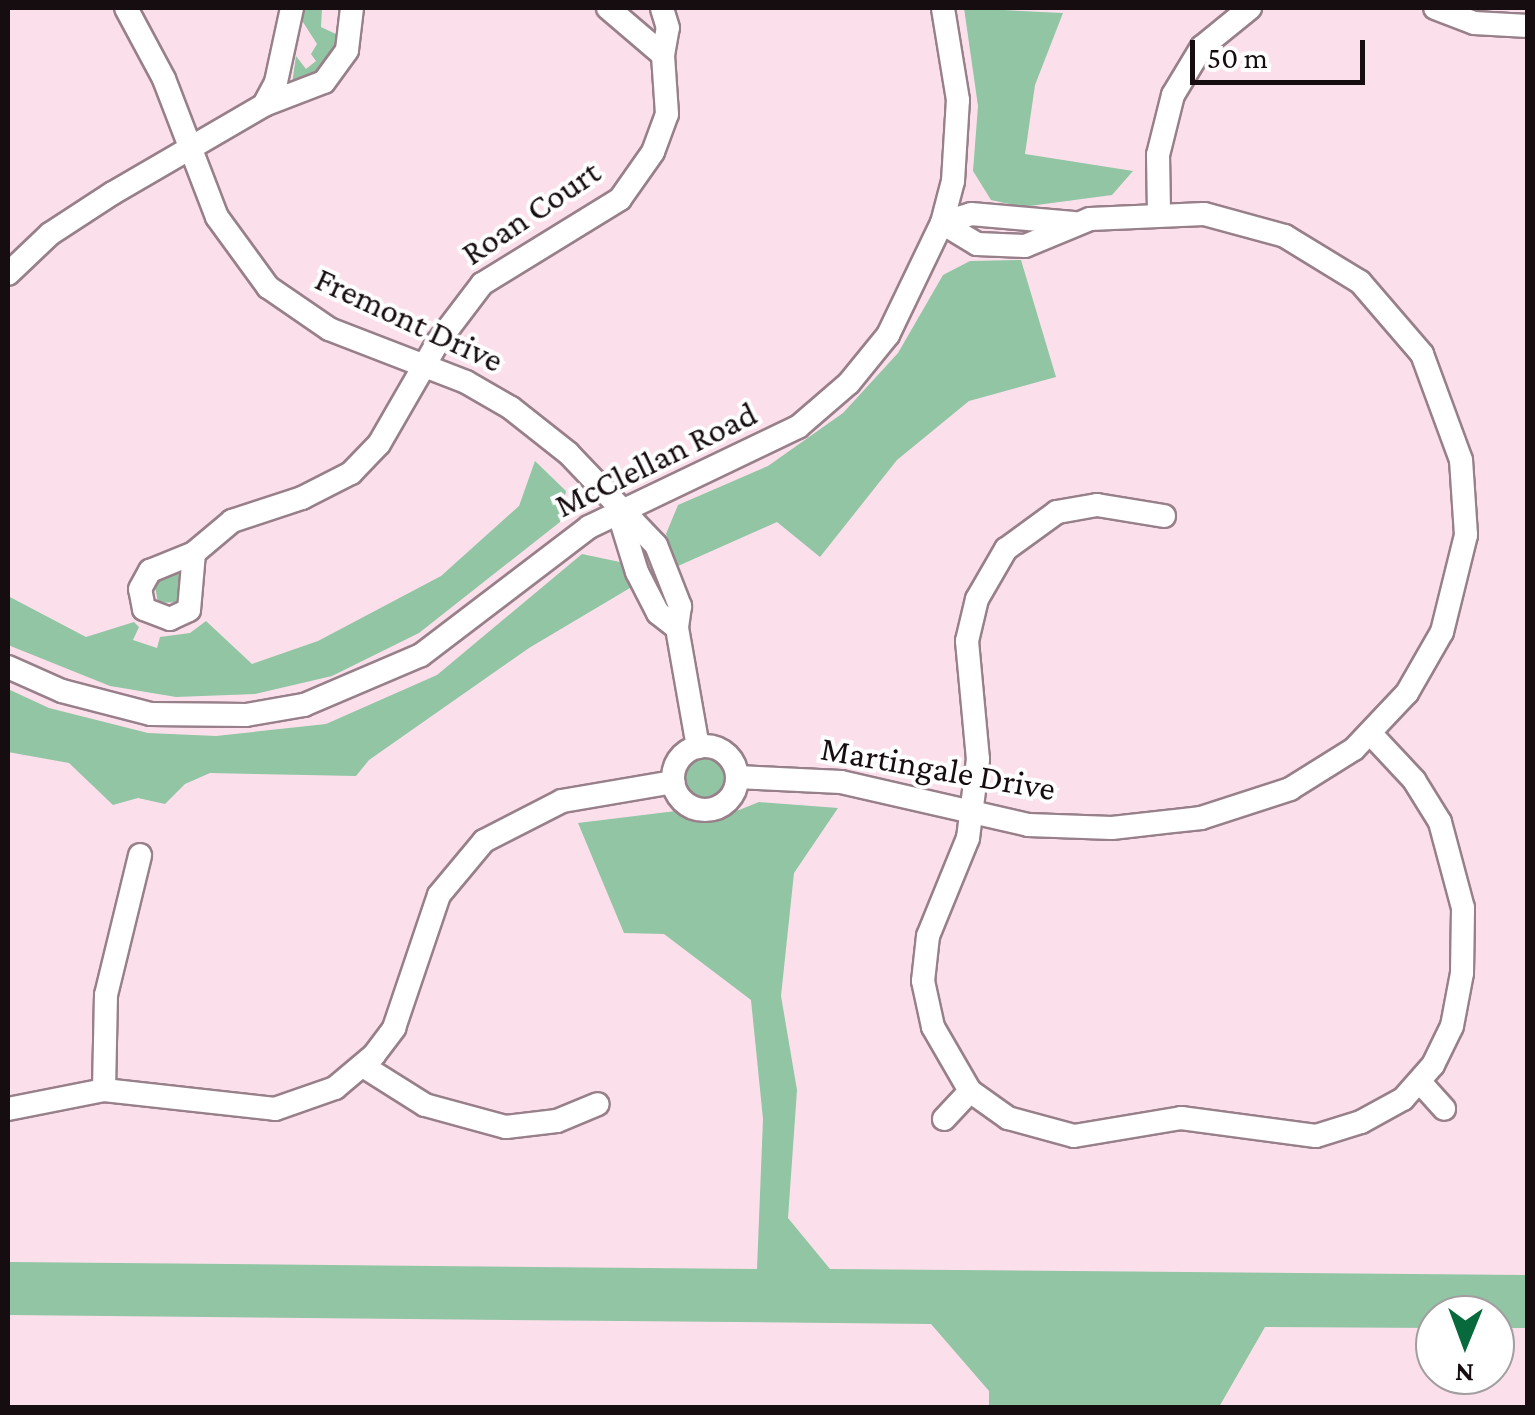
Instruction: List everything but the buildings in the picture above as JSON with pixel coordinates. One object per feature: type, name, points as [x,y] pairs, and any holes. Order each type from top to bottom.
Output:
[{"type":"street","name":"Fremont Drive","points":[[126,8],[164,80],[223,227],[268,286],[347,338],[424,364],[489,394],[530,422],[664,559],[680,606],[676,628],[698,747]]},
{"type":"street","points":[[264,104],[276,82],[292,8]]},
{"type":"street","points":[[8,274],[75,216],[264,104],[298,96],[333,72],[351,36],[352,8]]},
{"type":"street","points":[[608,8],[663,54]]},
{"type":"street","name":"Roan Court","points":[[194,553],[232,522],[302,498],[351,473],[379,444],[424,364],[466,302],[503,266],[598,215],[631,186],[654,152],[667,114],[663,54],[668,28],[662,8]]},
{"type":"street","name":"McClellan Road","points":[[8,666],[62,691],[151,714],[246,715],[304,704],[421,655],[540,559],[618,511],[766,448],[828,403],[896,324],[942,223],[958,125],[943,8]]},
{"type":"street","points":[[1159,212],[1158,154],[1173,95],[1202,47],[1250,8]]},
{"type":"street","points":[[1435,8],[1474,23],[1528,26]]},
{"type":"street","name":"Martingale Drive","points":[[738,777],[841,782],[971,813],[1079,828],[1200,818],[1290,789],[1371,734],[1433,652],[1464,559],[1465,484],[1440,390],[1422,354],[1386,308],[1326,258],[1245,221],[1159,212],[1074,223],[1049,241],[994,246],[962,240],[942,223]]},
{"type":"street","points":[[1164,516],[1076,506],[1027,530],[994,565],[966,641],[978,759],[959,867],[928,936],[923,981],[933,1027],[970,1091],[1008,1118],[1053,1134],[1098,1136],[1181,1118],[1294,1137],[1361,1122],[1420,1082],[1441,1050],[1458,1002],[1463,908],[1440,822],[1414,780],[1371,734]]},
{"type":"street","points":[[698,747],[725,753],[738,777],[726,803],[708,810],[681,800],[673,782],[679,760],[698,747]]},
{"type":"street","points":[[8,1109],[104,1090],[275,1109],[336,1088],[363,1066],[402,1011],[439,895],[484,841],[562,801],[673,782]]},
{"type":"street","points":[[104,1090],[106,995],[140,855]]},
{"type":"street","points":[[363,1066],[425,1105],[506,1127],[557,1121],[598,1104]]},
{"type":"street","points":[[1420,1082],[1444,1109]]},
{"type":"street","points":[[944,1118],[970,1091]]},
{"type":"green space","points":[[303,8],[322,8],[321,27],[340,36],[325,67],[292,84],[296,56],[306,69],[316,61],[311,54],[317,44],[301,19]]},
{"type":"green space","points":[[964,8],[1063,13],[1035,85],[1025,154],[1133,171],[1112,195],[1022,207],[991,200],[973,171],[978,106]]},
{"type":"green space","points":[[1021,260],[1056,377],[969,401],[897,460],[820,557],[777,522],[678,566],[666,534],[678,505],[768,466],[843,413],[898,353],[943,275],[970,261]]},
{"type":"green space","points":[[535,461],[566,491],[560,522],[419,633],[332,676],[255,694],[176,697],[110,686],[8,645],[8,596],[86,637],[134,622],[139,627],[133,640],[157,648],[160,637],[190,633],[206,621],[252,664],[318,641],[441,576],[519,506]]},
{"type":"green space","points":[[582,554],[620,562],[635,585],[529,648],[369,760],[356,776],[210,773],[185,784],[165,804],[138,798],[113,805],[69,763],[8,752],[8,689],[49,708],[148,733],[216,736],[326,724],[437,675]]},
{"type":"green space","points":[[182,567],[179,602],[158,603],[154,581]]},
{"type":"green space","points":[[705,756],[721,763],[728,779],[721,795],[705,802],[689,795],[682,779],[689,763]]},
{"type":"green space","points":[[759,802],[838,808],[794,873],[781,996],[797,1090],[788,1218],[830,1269],[1527,1275],[1527,1328],[1515,1328],[1515,1295],[1415,1295],[1415,1328],[1265,1327],[1219,1407],[989,1408],[989,1391],[931,1324],[8,1315],[8,1262],[757,1269],[763,1119],[751,1000],[664,934],[624,933],[578,823],[676,811],[709,822]]}]
